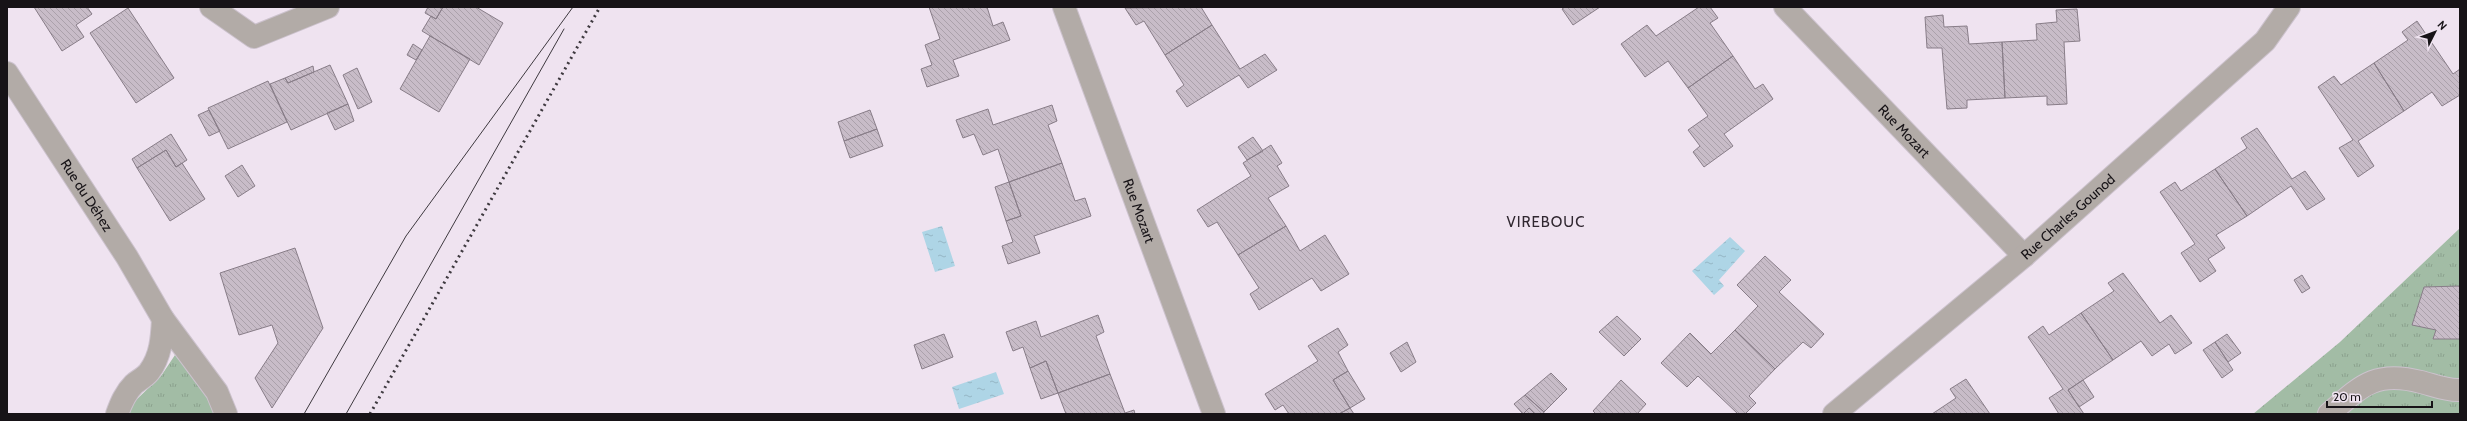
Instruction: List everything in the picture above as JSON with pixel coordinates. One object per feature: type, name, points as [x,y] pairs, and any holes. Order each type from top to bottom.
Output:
[{"type":"street","points":[[211,7],[254,37],[328,7]]},
{"type":"street","name":"Rue Mozart","points":[[1064,7],[1214,414]]},
{"type":"street","name":"Rue Mozart","points":[[1785,7],[2024,256]]},
{"type":"street","name":"Rue Charles Gounod","points":[[1834,414],[2024,256],[2265,41],[2289,7]]},
{"type":"street","name":"Rue du Déhez","points":[[7,73],[122,250],[163,318],[217,392],[226,414]]},
{"type":"street","points":[[117,414],[123,398],[134,385],[148,374],[158,358],[162,338],[163,318]]},
{"type":"street","points":[[2328,414],[2361,386],[2380,378],[2407,378],[2454,390],[2460,390]]},
{"type":"green space","points":[[2460,228],[2460,414],[2253,414],[2340,342]]},
{"type":"green space","points":[[175,355],[209,398],[216,414],[129,414],[135,401],[161,376]]},
{"type":"water","points":[[942,226],[955,266],[935,272],[922,232]]},
{"type":"water","points":[[1730,237],[1745,251],[1719,280],[1724,286],[1714,295],[1692,271]]},
{"type":"water","points":[[996,372],[1004,394],[959,409],[952,387]]},
{"type":"building","points":[[34,7],[87,7],[92,14],[76,25],[84,37],[62,51]]},
{"type":"building","points":[[428,7],[443,7],[436,19],[425,13]]},
{"type":"building","points":[[443,7],[476,7],[503,23],[479,65],[422,31],[431,16],[436,19]]},
{"type":"building","points":[[929,7],[987,7],[993,26],[1003,22],[1010,40],[953,60],[959,76],[927,87],[921,69],[932,65],[925,45],[940,39]]},
{"type":"building","points":[[1201,7],[1212,25],[1165,55],[1144,21],[1136,25],[1125,8]]},
{"type":"building","points":[[1565,7],[1600,7],[1573,25],[1562,9]]},
{"type":"building","points":[[1699,7],[1710,7],[1718,18],[1710,23],[1733,56],[1688,88],[1668,61],[1645,77],[1621,44],[1647,25],[1656,36]]},
{"type":"building","points":[[128,8],[174,78],[136,103],[90,33]]},
{"type":"building","points":[[2077,9],[2080,41],[2064,42],[2067,104],[2047,105],[2047,96],[2005,98],[2002,42],[2037,40],[2036,24],[2057,22],[2056,10]]},
{"type":"building","points":[[1943,15],[1944,27],[1967,26],[1969,44],[2002,42],[2005,98],[1967,100],[1967,108],[1947,109],[1942,48],[1927,48],[1925,17]]},
{"type":"building","points":[[2417,21],[2453,74],[2460,69],[2460,95],[2442,106],[2432,92],[2404,111],[2374,63],[2408,40],[2402,32]]},
{"type":"building","points":[[1212,25],[1240,69],[1265,54],[1277,70],[1248,88],[1239,75],[1187,107],[1176,91],[1184,85],[1165,55]]},
{"type":"building","points":[[430,36],[470,59],[439,112],[400,89]]},
{"type":"building","points":[[413,44],[422,50],[416,60],[407,55]]},
{"type":"building","points":[[1733,56],[1755,89],[1763,84],[1773,99],[1724,134],[1733,146],[1704,167],[1693,152],[1700,146],[1688,130],[1708,116],[1688,88]]},
{"type":"building","points":[[2374,63],[2404,111],[2358,141],[2374,166],[2358,177],[2339,148],[2353,140],[2318,87],[2334,76],[2341,85]]},
{"type":"building","points":[[330,65],[348,104],[291,130],[270,84],[285,78],[288,83]]},
{"type":"building","points":[[313,66],[314,72],[288,83],[285,78]]},
{"type":"building","points":[[357,68],[372,102],[358,109],[343,75]]},
{"type":"building","points":[[268,81],[287,122],[228,149],[208,108]]},
{"type":"building","points":[[348,104],[354,121],[335,130],[327,113]]},
{"type":"building","points":[[1052,105],[1057,121],[1048,125],[1062,163],[1009,182],[998,149],[983,155],[974,134],[963,138],[956,120],[988,109],[993,125]]},
{"type":"building","points":[[209,110],[220,131],[209,136],[198,115]]},
{"type":"building","points":[[870,110],[877,129],[844,141],[838,122]]},
{"type":"building","points":[[2257,128],[2292,179],[2305,171],[2325,199],[2307,210],[2291,186],[2247,216],[2215,169],[2247,148],[2241,138]]},
{"type":"building","points":[[877,129],[883,146],[850,158],[844,141]]},
{"type":"building","points":[[171,134],[187,160],[176,167],[166,150],[137,168],[132,159]]},
{"type":"building","points":[[1253,137],[1263,151],[1247,160],[1238,147]]},
{"type":"building","points":[[1271,145],[1282,163],[1277,166],[1289,186],[1268,198],[1286,226],[1238,255],[1217,222],[1208,227],[1197,210],[1251,176],[1243,163]]},
{"type":"building","points":[[166,150],[176,167],[182,163],[205,199],[170,221],[137,168]]},
{"type":"building","points":[[1062,163],[1075,201],[1085,198],[1091,216],[1034,236],[1040,253],[1008,264],[1002,246],[1013,242],[1006,221],[1021,216],[1009,182]]},
{"type":"building","points":[[242,165],[255,186],[238,197],[225,176]]},
{"type":"building","points":[[2215,169],[2247,216],[2216,235],[2225,248],[2208,259],[2216,271],[2200,282],[2181,253],[2195,244],[2160,192],[2175,182],[2181,191]]},
{"type":"building","points":[[1009,182],[1021,216],[1006,221],[995,187]]},
{"type":"building","points":[[1286,226],[1300,251],[1325,235],[1349,274],[1321,291],[1312,278],[1259,310],[1250,294],[1259,288],[1238,255]]},
{"type":"building","points":[[295,248],[323,328],[272,408],[255,378],[278,343],[272,325],[239,335],[220,273]]},
{"type":"building","points":[[1765,256],[1791,280],[1779,292],[1824,334],[1811,348],[1803,342],[1775,369],[1735,330],[1758,306],[1737,285]]},
{"type":"building","points":[[2123,273],[2160,323],[2171,315],[2192,343],[2175,354],[2169,344],[2152,356],[2141,341],[2113,360],[2081,313],[2114,291],[2108,283]]},
{"type":"building","points":[[2302,275],[2310,288],[2302,293],[2294,280]]},
{"type":"building","points":[[2460,286],[2460,339],[2433,339],[2436,330],[2412,325],[2424,287]]},
{"type":"building","points":[[2081,313],[2113,360],[2068,390],[2084,414],[2059,414],[2049,398],[2063,389],[2028,337],[2043,326],[2049,335]]},
{"type":"building","points":[[1098,315],[1104,332],[1096,336],[1110,374],[1058,393],[1046,361],[1030,368],[1023,347],[1013,351],[1006,332],[1036,321],[1041,337]]},
{"type":"building","points":[[1617,316],[1641,339],[1624,356],[1599,332]]},
{"type":"building","points":[[1338,328],[1348,345],[1338,352],[1348,371],[1333,380],[1350,408],[1339,414],[1289,414],[1283,405],[1275,410],[1265,394],[1318,361],[1308,346]]},
{"type":"building","points":[[1735,330],[1775,369],[1749,396],[1756,403],[1745,414],[1738,414],[1698,376],[1687,387],[1661,363],[1690,333],[1711,354]]},
{"type":"building","points":[[944,334],[953,357],[922,369],[914,345]]},
{"type":"building","points":[[2227,334],[2241,353],[2228,362],[2215,342]]},
{"type":"building","points":[[1407,342],[1416,362],[1401,372],[1390,353]]},
{"type":"building","points":[[2215,342],[2233,370],[2222,378],[2203,350]]},
{"type":"building","points":[[1046,361],[1058,393],[1041,399],[1030,368]]},
{"type":"building","points":[[1348,371],[1365,399],[1350,408],[1333,380]]},
{"type":"building","points":[[1551,373],[1567,389],[1544,412],[1525,395]]},
{"type":"building","points":[[1110,374],[1125,413],[1134,410],[1135,414],[1066,414],[1058,393]]},
{"type":"building","points":[[1966,379],[1990,414],[1932,414],[1956,398],[1950,389]]},
{"type":"building","points":[[1621,380],[1646,404],[1637,414],[1596,414],[1593,411]]},
{"type":"building","points":[[2083,380],[2094,397],[2079,407],[2068,390]]},
{"type":"building","points":[[1525,395],[1544,412],[1543,414],[1535,414],[1529,408],[1523,414],[1514,404]]},
{"type":"building","points":[[1350,408],[1354,414],[1339,414]]},
{"type":"building","points":[[1529,408],[1535,414],[1523,414]]},
{"type":"tram line","points":[[304,414],[406,236],[573,7]]},
{"type":"tram line","points":[[346,414],[564,29]]},
{"type":"railway","points":[[370,414],[600,7]]},
{"type":"district","name":"VIREBOUC","points":[[1546,222]]}]
